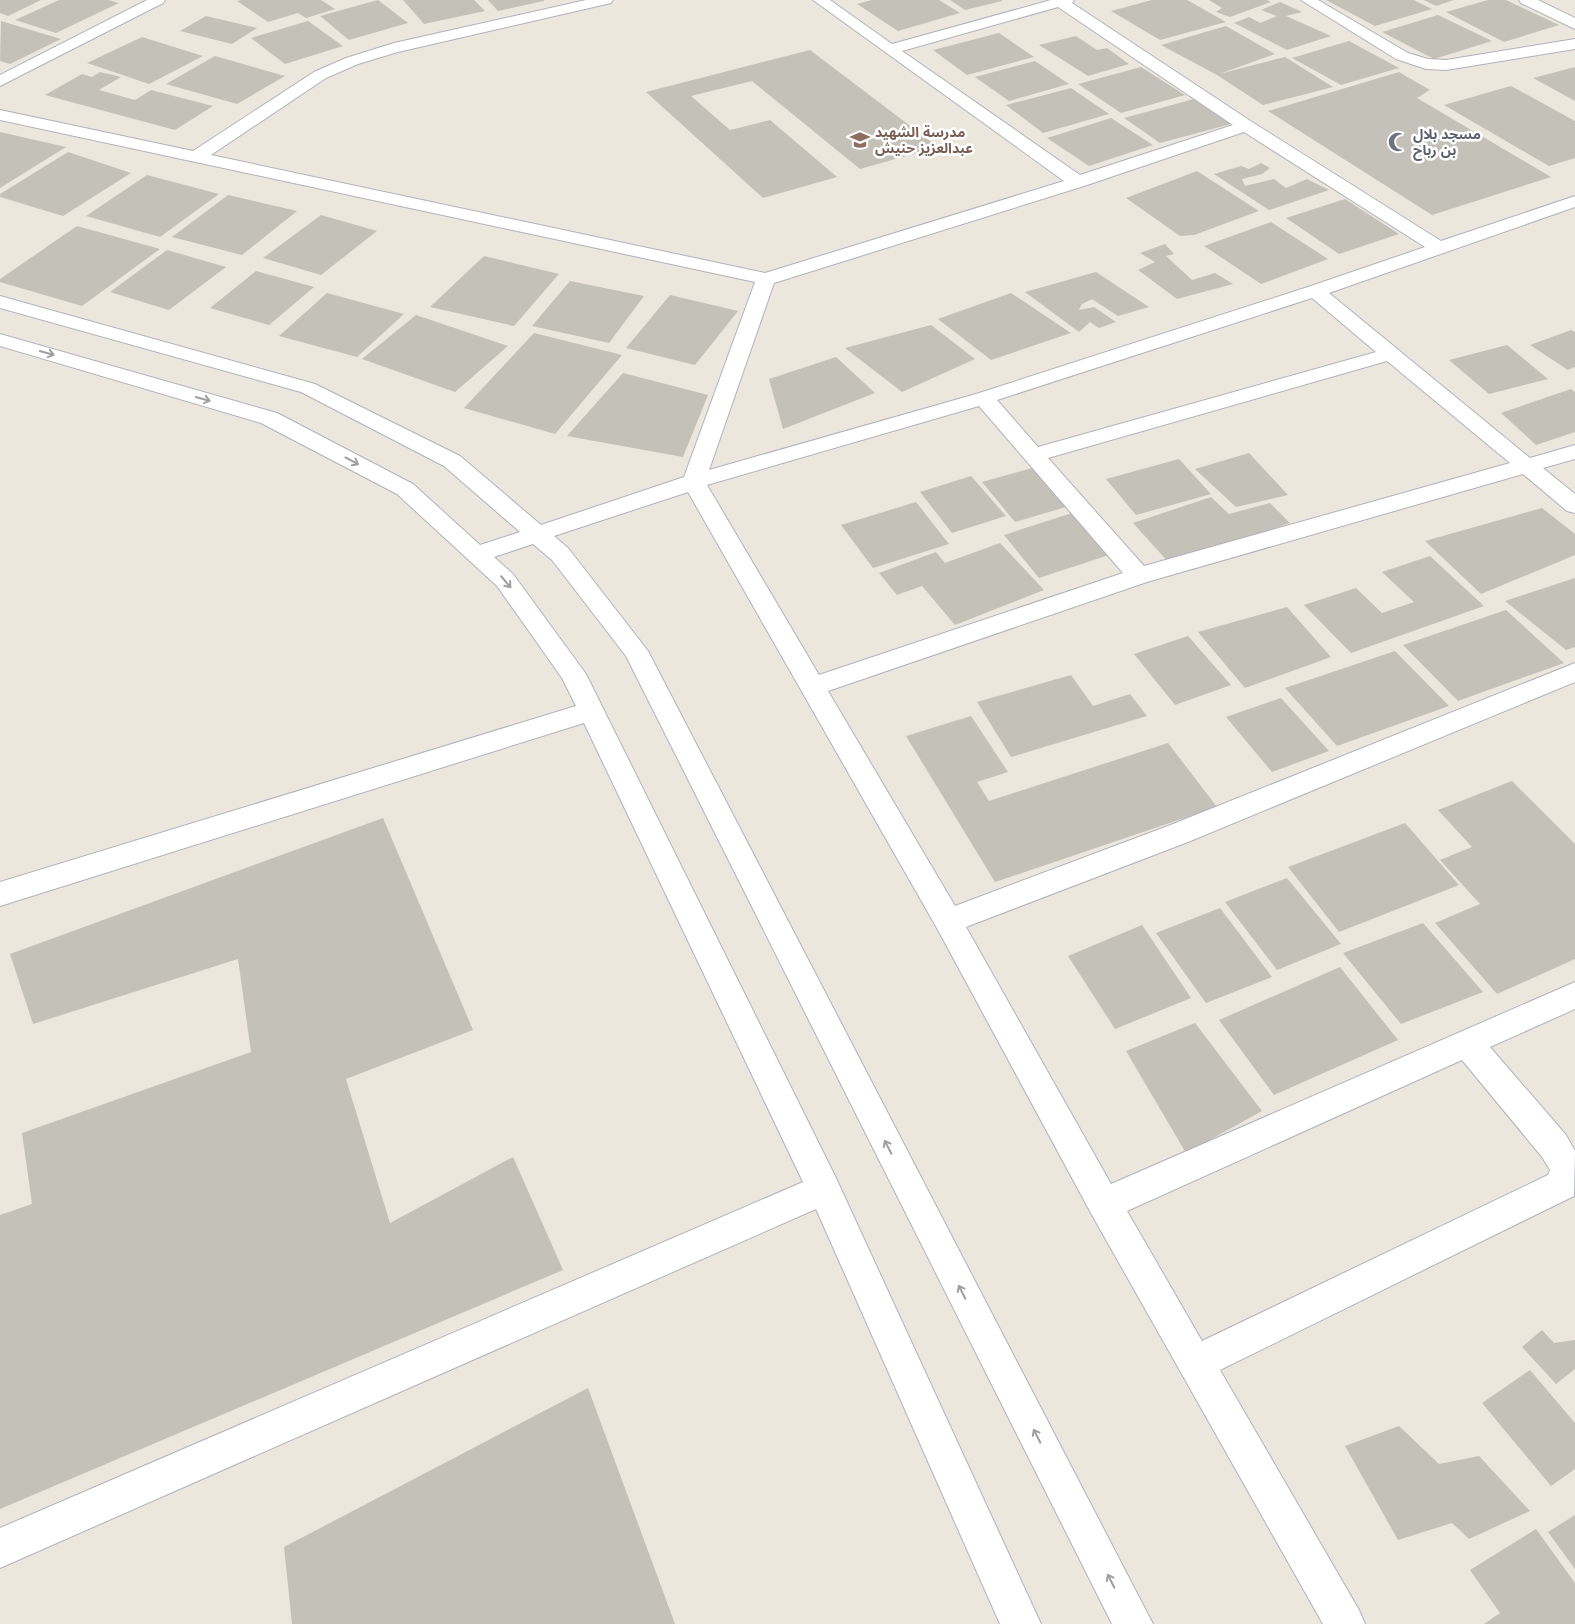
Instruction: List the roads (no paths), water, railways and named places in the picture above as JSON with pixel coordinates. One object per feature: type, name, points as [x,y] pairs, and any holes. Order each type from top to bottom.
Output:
[{"type":"street","points":[[0,81],[158,0]]},
{"type":"street","points":[[196,157],[320,75],[352,61],[394,48],[606,0]]},
{"type":"street","points":[[820,0],[1078,182]]},
{"type":"street","points":[[1308,0],[1402,56],[1426,64],[1446,65],[1575,44]]},
{"type":"street","points":[[1526,0],[1575,24]]},
{"type":"street","points":[[892,49],[1064,1],[1246,126],[1438,247]]},
{"type":"street","points":[[0,115],[766,279],[1078,182],[1246,126]]},
{"type":"street","points":[[477,554],[694,482],[983,398],[1315,291],[1575,201]]},
{"type":"street","points":[[766,279],[694,482],[811,687],[948,920],[1104,1204],[1344,1624]]},
{"type":"street","points":[[1315,291],[1575,506]]},
{"type":"street","points":[[0,302],[308,388],[452,461],[560,554],[636,651],[1133,1624]]},
{"type":"street","points":[[0,340],[269,418],[405,489],[505,580],[573,674],[824,1189],[1022,1624]]},
{"type":"street","points":[[1034,455],[1390,354]]},
{"type":"street","points":[[983,398],[1140,576]]},
{"type":"street","points":[[811,687],[1140,576],[1575,452]]},
{"type":"street","points":[[948,920],[1178,834],[1575,672]]},
{"type":"street","points":[[0,894],[591,711]]},
{"type":"street","points":[[1104,1204],[1575,995]]},
{"type":"street","points":[[1196,1363],[1562,1185],[1567,1168],[1554,1146],[1467,1043]]},
{"type":"street","points":[[0,1548],[824,1189]]},
{"type":"place","name":"مدرسة الشهيد عبدالعزيز حنيش","points":[[860,140]]},
{"type":"place","name":"مسجد بلال بن رباح","points":[[1398,142]]}]
